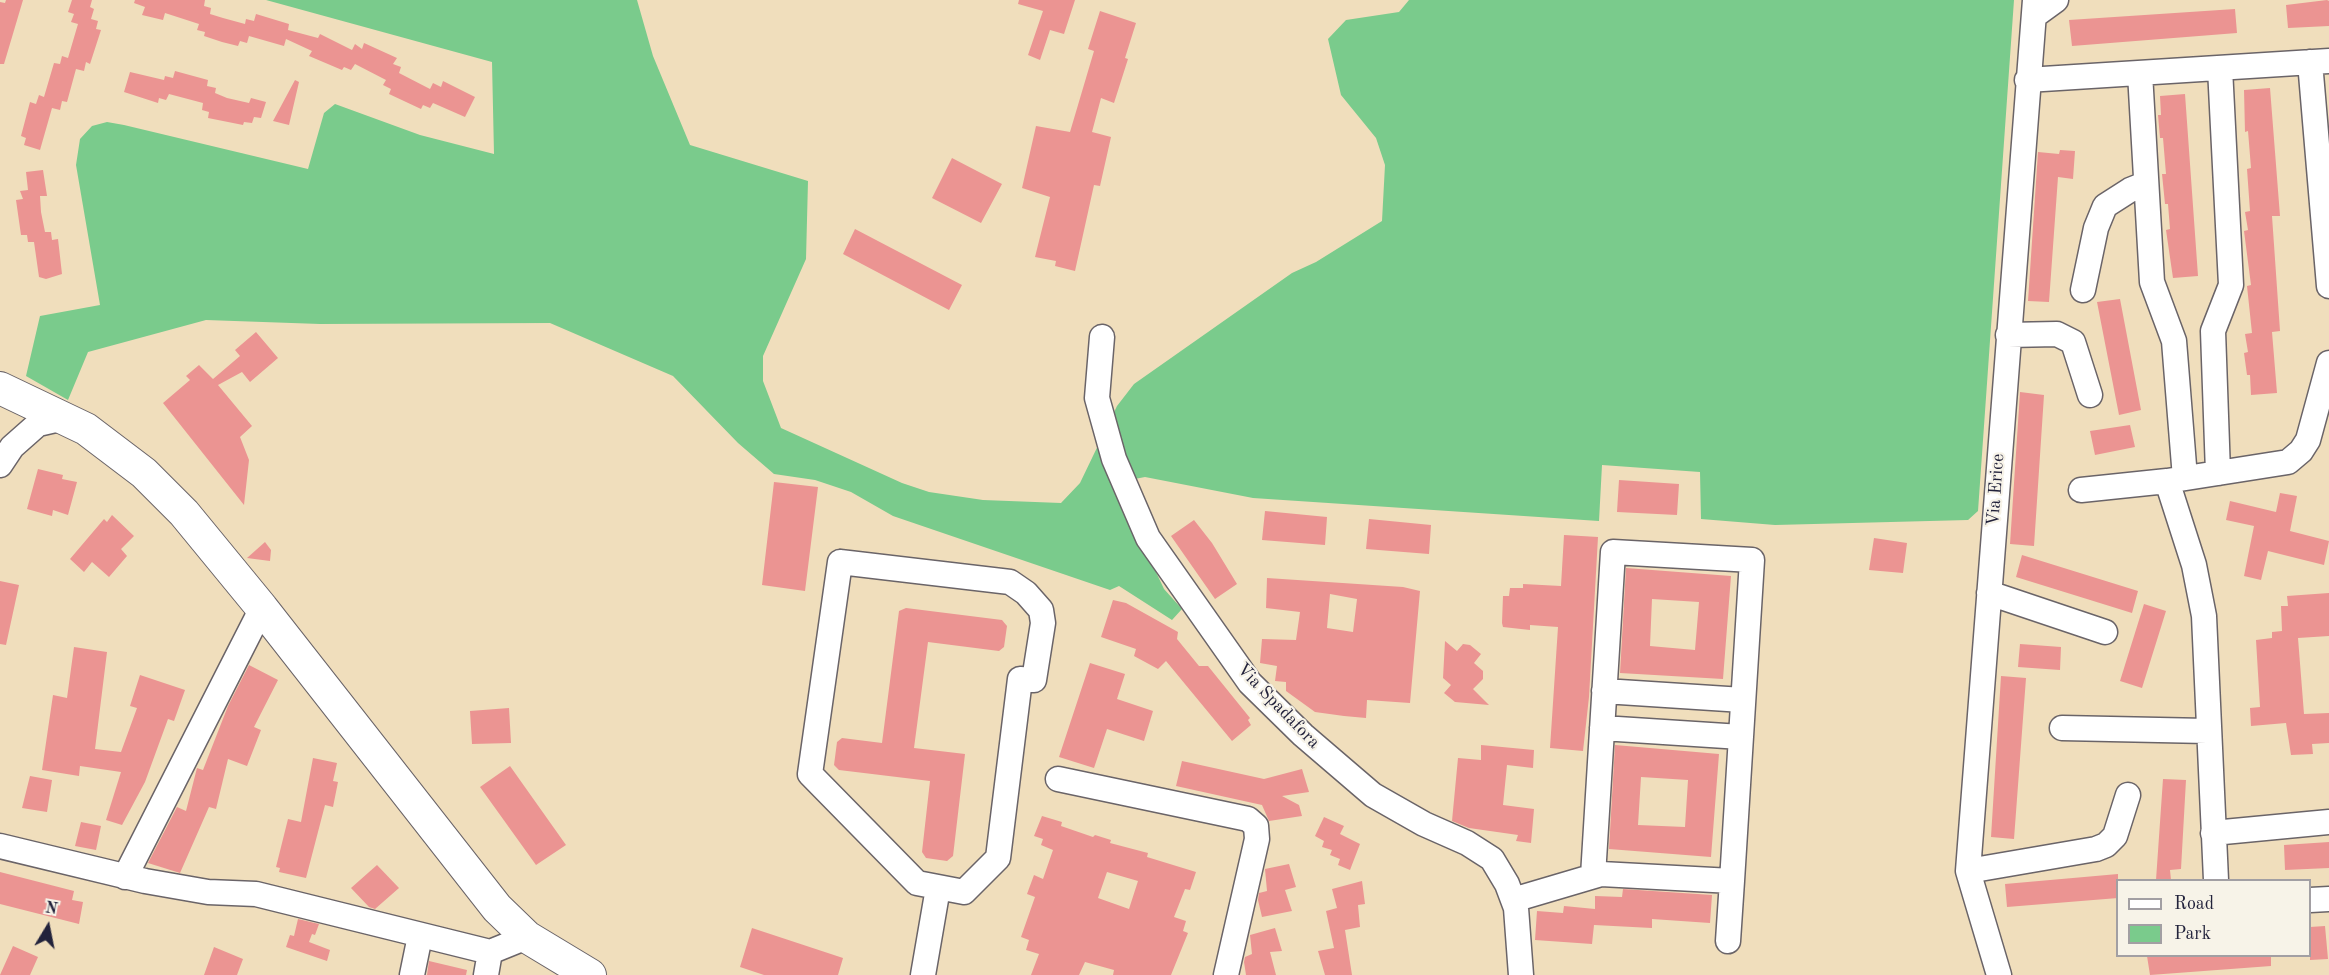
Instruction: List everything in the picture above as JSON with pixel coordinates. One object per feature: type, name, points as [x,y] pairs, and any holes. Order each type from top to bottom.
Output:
[{"type":"main road","points":[[0,388],[86,429],[144,473],[184,513],[262,608],[497,908],[527,937],[590,975]]},
{"type":"street","points":[[2034,8],[2056,0]]},
{"type":"street","name":"Via Erice","points":[[1999,975],[1968,871],[2034,8]]},
{"type":"street","points":[[2027,80],[2320,61],[2329,286]]},
{"type":"street","points":[[2218,473],[2213,331],[2231,285],[2220,68]]},
{"type":"street","points":[[2140,73],[2152,282],[2174,341],[2176,479],[2204,616],[2207,731],[2216,879]]},
{"type":"street","points":[[2083,290],[2096,228],[2105,206],[2130,190],[2145,184]]},
{"type":"street","points":[[2008,335],[2057,334],[2073,342],[2090,395]]},
{"type":"street","name":"Via Spadafora","points":[[1102,337],[1097,398],[1114,459],[1148,538],[1197,611],[1250,683],[1303,735],[1373,795],[1424,824],[1467,843],[1492,859],[1507,884],[1513,900],[1521,975]]},
{"type":"street","points":[[2081,490],[2176,479],[2288,462],[2301,451],[2308,440],[2329,363]]},
{"type":"street","points":[[0,465],[12,447],[38,424],[64,418]]},
{"type":"street","points":[[1593,876],[1613,552],[1752,560],[1728,941]]},
{"type":"street","points":[[840,562],[1010,582],[1026,593],[1041,610],[1043,623],[1034,680],[1020,679],[998,858],[964,892],[938,888],[917,883],[810,774],[840,562]]},
{"type":"street","points":[[1989,593],[2105,632]]},
{"type":"street","points":[[125,877],[262,608]]},
{"type":"street","points":[[1604,691],[1743,700]]},
{"type":"street","points":[[1602,728],[1741,737]]},
{"type":"street","points":[[2062,728],[2207,731]]},
{"type":"street","points":[[1058,779],[1248,819],[1256,826],[1257,839],[1226,975]]},
{"type":"street","points":[[1968,871],[2096,849],[2106,845],[2115,836],[2128,795]]},
{"type":"street","points":[[2213,833],[2329,822]]},
{"type":"street","points":[[0,846],[125,877],[208,892],[256,894],[420,936],[488,964],[527,937]]},
{"type":"street","points":[[1513,900],[1601,874],[1732,881]]},
{"type":"street","points":[[923,975],[938,888]]},
{"type":"street","points":[[2311,900],[2329,899]]},
{"type":"street","points":[[412,975],[420,936]]},
{"type":"green space","points":[[266,0],[637,0],[653,56],[690,145],[808,181],[806,259],[763,356],[763,381],[781,428],[902,483],[929,492],[983,500],[1061,503],[1080,483],[1117,406],[1134,384],[1292,273],[1316,262],[1382,221],[1385,165],[1376,138],[1341,95],[1328,39],[1346,20],[1399,12],[1409,0],[2014,0],[1978,511],[1968,520],[1775,525],[1701,519],[1700,472],[1602,465],[1599,521],[1253,498],[1145,477],[1114,483],[1164,589],[1182,609],[1172,620],[1119,586],[1110,590],[893,516],[851,492],[815,480],[774,474],[738,443],[673,376],[550,323],[320,324],[206,320],[88,352],[68,400],[26,376],[40,316],[100,305],[76,165],[80,139],[92,126],[107,122],[124,125],[308,169],[324,113],[335,104],[420,135],[494,154],[492,62]]},
{"type":"building","points":[[6,0],[23,0],[4,64],[0,64],[0,2],[5,3]]},
{"type":"building","points":[[72,0],[92,0],[90,7],[94,9],[91,19],[98,21],[96,29],[101,30],[90,64],[86,62],[84,71],[76,69],[67,102],[62,101],[60,110],[52,108],[40,150],[24,145],[26,138],[21,136],[30,102],[36,104],[39,95],[44,97],[54,63],[60,64],[62,56],[68,58],[78,24],[71,22],[74,14],[68,12]]},
{"type":"building","points":[[135,0],[205,0],[204,6],[211,8],[210,14],[245,24],[246,19],[254,21],[256,14],[289,24],[288,30],[318,38],[320,34],[352,50],[355,44],[362,49],[364,43],[397,58],[393,64],[401,67],[399,73],[430,89],[433,83],[441,87],[443,81],[475,97],[465,117],[433,103],[430,108],[423,105],[421,109],[389,94],[391,89],[383,85],[386,80],[355,64],[351,70],[344,67],[342,70],[309,56],[312,51],[286,39],[284,46],[249,36],[247,43],[240,41],[238,46],[222,42],[204,36],[205,32],[197,30],[199,24],[165,13],[163,20],[142,15],[145,7],[134,3]]},
{"type":"building","points":[[1019,0],[1075,0],[1064,34],[1050,30],[1040,60],[1028,55],[1043,11],[1018,4]]},
{"type":"building","points":[[2329,1],[2329,26],[2288,28],[2286,5]]},
{"type":"building","points":[[2235,9],[2237,33],[2072,46],[2069,20]]},
{"type":"building","points":[[1100,11],[1136,23],[1125,58],[1128,59],[1114,103],[1101,98],[1092,132],[1111,137],[1100,186],[1094,185],[1075,271],[1055,266],[1056,261],[1035,257],[1050,197],[1022,188],[1036,126],[1070,132],[1094,51],[1088,49]]},
{"type":"building","points":[[175,71],[208,80],[207,86],[216,88],[215,93],[227,98],[249,103],[251,98],[266,102],[261,118],[254,117],[252,123],[244,122],[243,125],[208,118],[209,112],[202,110],[203,103],[169,94],[166,100],[159,98],[158,103],[124,92],[130,72],[164,80],[165,76],[173,78]]},
{"type":"building","points":[[295,80],[299,82],[289,125],[273,121]]},
{"type":"building","points":[[2270,88],[2280,216],[2272,216],[2280,331],[2272,332],[2277,393],[2251,395],[2250,375],[2247,375],[2244,353],[2248,352],[2245,334],[2252,333],[2247,286],[2251,285],[2244,231],[2248,230],[2245,212],[2250,211],[2247,169],[2251,168],[2248,131],[2245,132],[2244,90]]},
{"type":"building","points":[[2185,94],[2198,276],[2173,278],[2166,230],[2170,229],[2168,204],[2165,204],[2162,174],[2166,174],[2163,138],[2160,138],[2158,115],[2161,115],[2160,96]]},
{"type":"building","points":[[2060,150],[2075,151],[2073,179],[2058,177],[2049,302],[2028,301],[2038,152],[2059,154]]},
{"type":"building","points":[[952,158],[1002,184],[981,223],[932,198]]},
{"type":"building","points":[[43,170],[47,196],[40,196],[41,212],[45,232],[51,232],[52,240],[58,239],[62,274],[46,279],[39,277],[34,242],[28,242],[27,235],[21,235],[16,200],[23,199],[20,191],[28,190],[26,172]]},
{"type":"building","points":[[855,229],[962,285],[949,310],[843,254]]},
{"type":"building","points":[[2120,299],[2141,410],[2119,415],[2097,302]]},
{"type":"building","points":[[256,332],[278,358],[250,382],[242,372],[218,385],[252,426],[240,437],[249,460],[244,505],[163,403],[190,380],[186,376],[199,365],[213,379],[240,356],[235,350]]},
{"type":"building","points":[[2020,392],[2044,395],[2034,546],[2010,544]]},
{"type":"building","points":[[2130,425],[2135,447],[2095,455],[2090,431]]},
{"type":"building","points":[[38,469],[63,475],[62,479],[77,482],[68,515],[53,510],[52,516],[27,509]]},
{"type":"building","points":[[1619,480],[1679,484],[1677,515],[1617,512]]},
{"type":"building","points":[[774,482],[818,487],[805,591],[762,585]]},
{"type":"building","points":[[2280,493],[2297,496],[2290,531],[2329,541],[2324,565],[2268,551],[2261,580],[2244,576],[2254,526],[2226,520],[2230,501],[2276,512]]},
{"type":"building","points":[[1265,511],[1327,517],[1325,545],[1262,540]]},
{"type":"building","points":[[112,515],[134,536],[121,549],[127,556],[109,577],[92,562],[84,572],[70,559],[104,519],[107,522]]},
{"type":"building","points":[[1369,519],[1431,525],[1429,554],[1366,549]]},
{"type":"building","points":[[1194,520],[1212,543],[1237,584],[1215,599],[1171,536]]},
{"type":"building","points":[[1564,535],[1598,537],[1589,697],[1583,751],[1550,748],[1558,627],[1530,625],[1530,630],[1503,627],[1502,623],[1503,596],[1509,596],[1510,588],[1523,588],[1523,584],[1561,586]]},
{"type":"building","points":[[1874,538],[1907,543],[1903,573],[1869,570]]},
{"type":"building","points":[[265,542],[271,550],[270,561],[247,558]]},
{"type":"building","points":[[2022,555],[2138,591],[2132,613],[2016,577]]},
{"type":"building","points":[[1626,568],[1731,576],[1723,679],[1620,673]],"holes":[[[1652,599],[1699,602],[1695,650],[1650,646]]]},
{"type":"building","points":[[1267,578],[1403,587],[1420,591],[1410,703],[1367,700],[1366,718],[1315,712],[1286,691],[1286,682],[1275,681],[1277,666],[1260,663],[1262,639],[1296,640],[1300,612],[1266,608]],"holes":[[[1330,594],[1357,599],[1353,632],[1327,628]]]},
{"type":"building","points":[[0,581],[19,585],[6,645],[0,644]]},
{"type":"building","points":[[2329,593],[2329,636],[2298,638],[2304,714],[2329,713],[2329,743],[2312,744],[2313,754],[2291,755],[2286,723],[2251,726],[2250,708],[2260,707],[2256,640],[2272,638],[2272,632],[2282,631],[2281,606],[2288,606],[2287,596]]},
{"type":"building","points":[[1113,600],[1126,603],[1178,632],[1177,639],[1199,666],[1208,666],[1250,718],[1248,720],[1251,725],[1232,741],[1166,661],[1158,669],[1134,656],[1136,649],[1101,637]]},
{"type":"building","points":[[2144,604],[2166,611],[2142,688],[2120,681]]},
{"type":"building","points":[[906,608],[1002,620],[1007,626],[1004,647],[999,651],[928,642],[914,748],[965,754],[953,856],[947,861],[926,858],[922,852],[930,781],[839,770],[834,765],[837,742],[842,738],[882,743],[899,611]]},
{"type":"building","points":[[1445,641],[1457,651],[1463,644],[1470,645],[1481,654],[1474,663],[1483,671],[1483,679],[1473,689],[1489,705],[1455,702],[1444,693],[1451,685],[1443,678]]},
{"type":"building","points":[[2020,644],[2061,647],[2060,670],[2018,667]]},
{"type":"building","points":[[74,647],[107,652],[95,749],[121,752],[137,708],[130,706],[140,675],[185,690],[174,721],[168,719],[145,782],[122,825],[106,820],[121,772],[80,766],[79,776],[42,770],[53,695],[67,698]]},
{"type":"building","points":[[1090,663],[1125,674],[1117,699],[1153,711],[1144,741],[1107,729],[1094,768],[1059,757]]},
{"type":"building","points":[[249,665],[278,680],[254,727],[261,730],[247,766],[228,759],[216,809],[209,807],[180,873],[148,863],[177,807],[186,811],[197,768],[203,770],[228,706]]},
{"type":"building","points":[[2001,676],[2026,678],[2014,839],[1991,837]]},
{"type":"building","points":[[509,708],[511,743],[472,744],[470,711]]},
{"type":"building","points":[[1481,745],[1534,750],[1533,768],[1507,765],[1503,805],[1534,809],[1531,843],[1516,841],[1518,835],[1469,828],[1452,821],[1458,758],[1481,760]]},
{"type":"building","points":[[1615,745],[1719,754],[1711,857],[1609,849]],"holes":[[[1641,777],[1688,780],[1685,827],[1638,825]]]},
{"type":"building","points":[[313,758],[337,763],[333,781],[338,782],[333,807],[325,805],[306,878],[279,872],[280,868],[276,867],[288,819],[301,822]]},
{"type":"building","points":[[1182,761],[1264,779],[1302,769],[1309,792],[1282,796],[1299,805],[1302,816],[1269,821],[1262,805],[1176,786]]},
{"type":"building","points":[[510,766],[566,845],[536,865],[480,787]]},
{"type":"building","points":[[30,776],[52,780],[47,812],[22,808]]},
{"type":"building","points":[[2163,779],[2186,780],[2181,869],[2170,870],[2171,879],[2156,879]]},
{"type":"building","points":[[1042,816],[1062,822],[1061,826],[1093,837],[1095,835],[1111,840],[1110,843],[1148,853],[1147,857],[1196,872],[1190,890],[1185,889],[1174,917],[1186,921],[1183,931],[1188,933],[1171,975],[1113,975],[1114,970],[1085,962],[1079,975],[1031,975],[1039,954],[1026,950],[1029,940],[1021,937],[1035,897],[1027,894],[1034,875],[1043,879],[1053,850],[1041,845],[1043,839],[1034,836]],"holes":[[[1107,872],[1138,881],[1129,909],[1098,898]]]},
{"type":"building","points":[[1324,817],[1344,826],[1340,834],[1360,844],[1350,870],[1338,865],[1340,859],[1330,855],[1332,850],[1322,847],[1324,841],[1315,836]]},
{"type":"building","points":[[81,822],[101,826],[96,850],[75,846]]},
{"type":"building","points":[[2329,842],[2329,868],[2285,870],[2284,845]]},
{"type":"building","points":[[1289,864],[1296,887],[1285,890],[1292,911],[1262,917],[1258,900],[1259,893],[1267,891],[1265,869]]},
{"type":"building","points":[[377,865],[399,888],[375,909],[369,907],[351,888]]},
{"type":"building","points":[[0,872],[74,891],[72,900],[83,902],[79,924],[0,904]]},
{"type":"building","points":[[2118,874],[2116,898],[2007,907],[2005,884]]},
{"type":"building","points":[[1362,881],[1365,904],[1358,905],[1360,927],[1345,930],[1352,975],[1325,975],[1318,951],[1334,948],[1326,911],[1337,908],[1332,889]]},
{"type":"building","points":[[1623,889],[1712,895],[1710,923],[1652,919],[1652,928],[1594,925],[1592,944],[1535,940],[1537,911],[1563,913],[1564,906],[1595,909],[1595,896],[1622,897]]},
{"type":"building","points":[[298,919],[319,924],[315,935],[312,934],[309,942],[330,950],[327,961],[286,947],[290,935],[294,936]]},
{"type":"building","points":[[2325,926],[2328,959],[2310,960],[2311,927]]},
{"type":"building","points":[[752,928],[843,958],[838,975],[764,975],[740,967]]},
{"type":"building","points":[[1275,928],[1282,951],[1270,952],[1276,975],[1246,975],[1245,957],[1252,954],[1250,935]]},
{"type":"building","points":[[13,946],[38,957],[30,975],[0,975]]},
{"type":"building","points":[[214,947],[243,959],[237,975],[204,975]]},
{"type":"building","points":[[2147,957],[2271,957],[2271,966],[2150,975]]},
{"type":"building","points":[[429,961],[467,970],[466,975],[427,975]]}]
